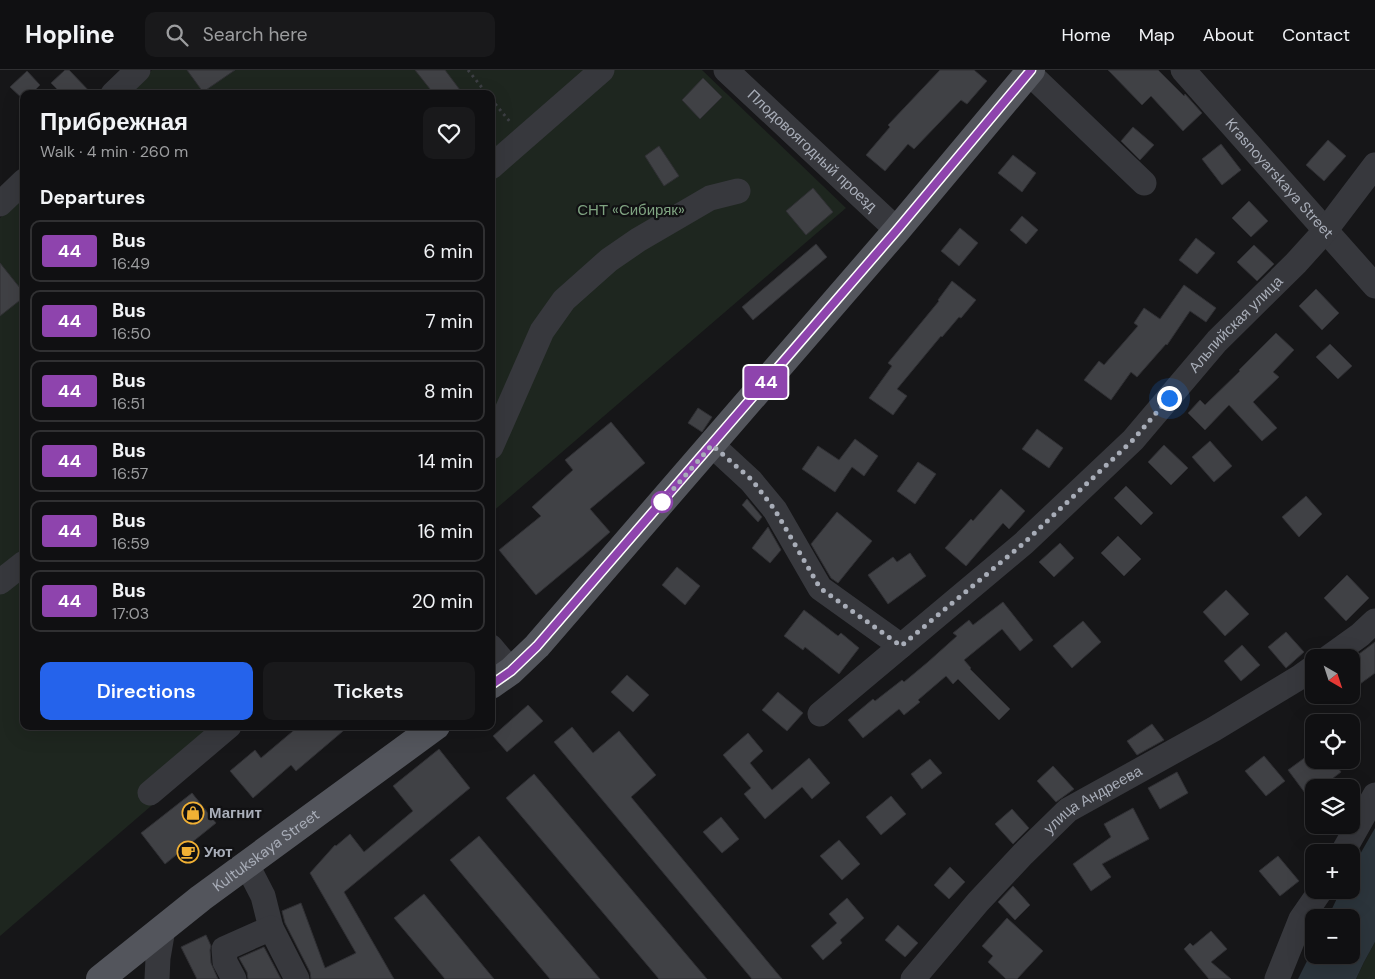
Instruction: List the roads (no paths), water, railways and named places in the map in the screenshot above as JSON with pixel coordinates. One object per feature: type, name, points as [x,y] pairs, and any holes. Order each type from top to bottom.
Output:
[{"type":"main road","points":[[501,678],[537,646],[897,230],[1030,71]]},
{"type":"main road","name":"Kultukskaya Street","points":[[108,974],[201,898],[431,730]]},
{"type":"street","points":[[117,90],[138,70]]},
{"type":"street","points":[[495,164],[602,70]]},
{"type":"street","name":"Плодовоягодный проезд","points":[[726,70],[897,230]]},
{"type":"street","name":"Krasnoyarskaya Street","points":[[1183,70],[1375,286]]},
{"type":"street","points":[[1030,71],[1144,183]]},
{"type":"street","name":"Альпийская улица","points":[[820,714],[1024,543],[1133,440],[1217,341],[1296,263],[1325,231],[1375,165]]},
{"type":"street","points":[[0,204],[20,185]]},
{"type":"street","points":[[495,438],[542,331],[564,300],[609,260],[638,240],[710,198],[738,191]]},
{"type":"street","points":[[712,445],[752,480],[775,510],[820,588],[901,646]]},
{"type":"street","points":[[0,582],[20,566]]},
{"type":"street","points":[[1341,649],[1375,621]]},
{"type":"street","points":[[495,659],[501,678]]},
{"type":"street","name":"улица Андреева","points":[[913,979],[978,902],[1068,810],[1214,729],[1305,673]]},
{"type":"street","points":[[150,793],[224,730]]},
{"type":"street","points":[[1347,844],[1375,795]]},
{"type":"street","points":[[247,865],[263,896],[271,928],[297,979]]},
{"type":"street","points":[[1277,979],[1301,919],[1315,899]]},
{"type":"street","points":[[234,979],[225,962],[224,948],[271,928]]},
{"type":"street","points":[[157,979],[158,958],[163,929]]},
{"type":"place","name":"Магнит","points":[[193,813]]},
{"type":"place","name":"Уют","points":[[188,852]]},
{"type":"park label","name":"СНТ «Сибиряк»","points":[[631,210]]}]
